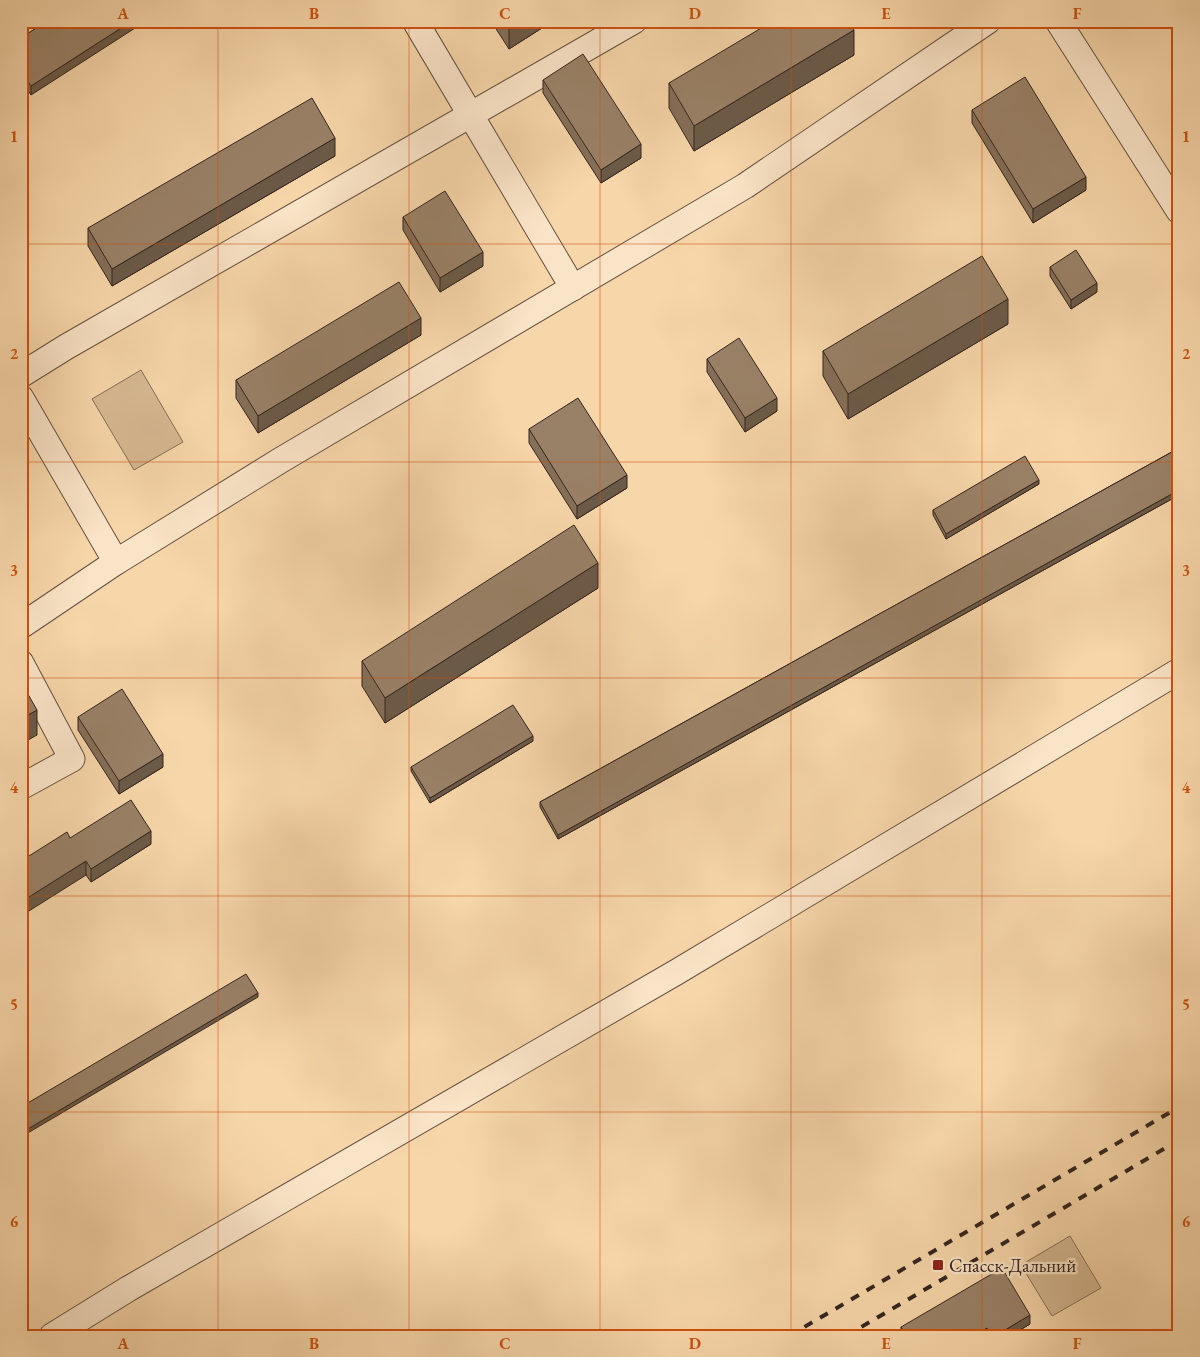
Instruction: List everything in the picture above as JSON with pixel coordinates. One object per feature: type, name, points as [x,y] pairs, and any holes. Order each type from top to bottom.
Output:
[{"type":"street","points":[[415,21],[573,288]]},
{"type":"street","points":[[21,375],[66,347],[634,21]]},
{"type":"street","points":[[21,626],[116,562],[266,469],[745,186],[988,21]]},
{"type":"street","points":[[1058,21],[1179,211]]},
{"type":"street","points":[[21,398],[116,562]]},
{"type":"street","points":[[21,663],[72,758],[21,787]]},
{"type":"street","points":[[52,1336],[136,1284],[675,973],[1179,671]]},
{"type":"shaded area","points":[[141,370],[183,442],[134,470],[92,399]]},
{"type":"shaded area","points":[[1070,1236],[1101,1288],[1052,1316],[1021,1265]]},
{"type":"building","points":[[47,21],[132,21],[31,86],[21,71],[21,38]]},
{"type":"building","points":[[505,21],[519,21],[509,27]]},
{"type":"building","points":[[773,21],[849,21],[854,30],[694,126],[669,83]]},
{"type":"building","points":[[583,54],[641,144],[601,170],[543,80]]},
{"type":"building","points":[[1025,77],[1086,177],[1033,209],[972,110]]},
{"type":"building","points":[[312,98],[335,138],[112,269],[88,228]]},
{"type":"building","points":[[445,191],[483,252],[440,278],[403,217]]},
{"type":"building","points":[[1076,250],[1097,283],[1071,300],[1050,267]]},
{"type":"building","points":[[982,256],[1008,299],[848,394],[823,351]]},
{"type":"building","points":[[399,282],[421,318],[258,416],[236,380]]},
{"type":"building","points":[[739,338],[777,398],[745,418],[707,359]]},
{"type":"building","points":[[578,398],[627,475],[577,506],[529,429]]},
{"type":"building","points":[[1179,448],[1179,490],[558,835],[540,802]]},
{"type":"building","points":[[1025,456],[1039,480],[946,534],[933,510]]},
{"type":"building","points":[[574,525],[598,563],[385,698],[362,661]]},
{"type":"building","points":[[21,682],[37,710],[21,719]]},
{"type":"building","points":[[122,689],[163,754],[119,781],[78,717]]},
{"type":"building","points":[[513,705],[533,736],[430,798],[411,767]]},
{"type":"building","points":[[131,800],[151,831],[91,869],[86,861],[21,902],[21,861],[67,832],[70,838]]},
{"type":"building","points":[[246,974],[258,993],[21,1133],[21,1107]]},
{"type":"building","name":"Спасск-Дальний","points":[[1002,1268],[1030,1315],[995,1336],[991,1336],[987,1328],[974,1336],[906,1336],[901,1327]]},
{"type":"railway","points":[[789,1336],[1179,1107]]},
{"type":"railway","points":[[846,1336],[1179,1140]]},
{"type":"place","name":"Спасск-Дальний","points":[[938,1265]]}]
